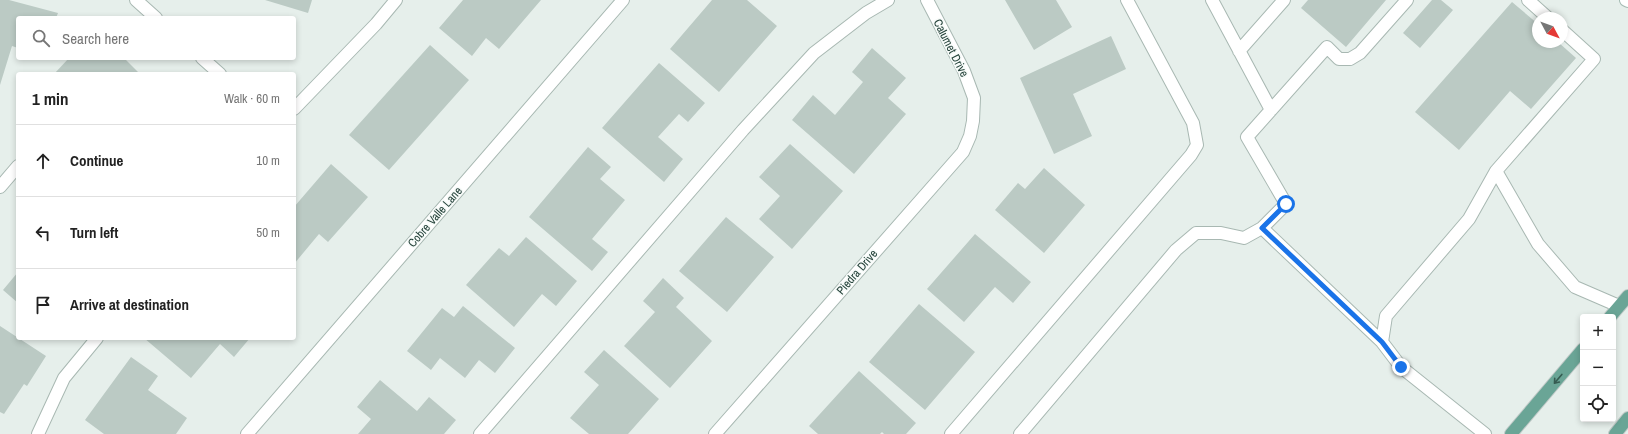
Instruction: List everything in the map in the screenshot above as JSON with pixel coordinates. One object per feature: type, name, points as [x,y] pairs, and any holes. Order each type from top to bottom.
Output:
[{"type":"main road","points":[[1612,314],[1628,296]]},
{"type":"main road","points":[[1511,434],[1582,350]]},
{"type":"main road","points":[[1615,434],[1628,418]]},
{"type":"street","points":[[136,0],[154,16]]},
{"type":"street","points":[[296,107],[376,24],[396,0]]},
{"type":"street","name":"Cobre Valle Lane","points":[[247,434],[623,0]]},
{"type":"street","points":[[480,434],[743,130],[814,53],[866,13],[888,0]]},
{"type":"street","name":"Calumet Drive","points":[[927,0],[964,71],[974,98]]},
{"type":"street","points":[[951,434],[1191,155],[1197,145],[1193,123],[1127,0]]},
{"type":"street","points":[[1212,0],[1271,110]]},
{"type":"street","points":[[1239,52],[1284,0]]},
{"type":"street","points":[[1027,432],[1171,256],[1196,233],[1221,234],[1244,238],[1262,228],[1286,204],[1247,137],[1326,47],[1339,59],[1350,59],[1360,53],[1407,0]]},
{"type":"street","points":[[1528,0],[1541,12]]},
{"type":"street","points":[[1382,342],[1386,316],[1469,219],[1496,170],[1594,59],[1568,35]]},
{"type":"street","points":[[204,60],[218,72]]},
{"type":"street","name":"Piedra Drive","points":[[715,434],[962,152],[971,128],[974,98]]},
{"type":"street","points":[[0,187],[16,168]]},
{"type":"street","points":[[1496,170],[1538,244],[1575,287],[1619,306]]},
{"type":"street","points":[[1262,228],[1382,342],[1401,367],[1485,434]]},
{"type":"street","points":[[38,434],[64,378],[95,340]]},
{"type":"building","points":[[0,0],[9,0],[58,13],[57,16],[16,16],[16,47],[12,46],[0,85]]},
{"type":"building","points":[[265,0],[312,0],[308,13]]},
{"type":"building","points":[[463,0],[541,0],[499,49],[486,38],[472,56],[439,28]]},
{"type":"building","points":[[712,0],[747,0],[777,26],[719,92],[670,49]]},
{"type":"building","points":[[1005,0],[1056,0],[1072,27],[1034,50]]},
{"type":"building","points":[[1308,0],[1386,0],[1346,47],[1301,8]]},
{"type":"building","points":[[1432,0],[1441,0],[1453,10],[1420,48],[1403,33]]},
{"type":"building","points":[[1512,2],[1532,19],[1532,48],[1565,48],[1576,58],[1531,109],[1510,91],[1459,150],[1415,112]]},
{"type":"building","points":[[1111,36],[1126,69],[1073,94],[1092,136],[1054,154],[1020,78]]},
{"type":"building","points":[[430,45],[469,80],[389,170],[349,135]]},
{"type":"building","points":[[872,48],[906,78],[888,98],[906,114],[854,174],[792,120],[813,95],[835,115],[863,82],[852,72]]},
{"type":"building","points":[[67,60],[126,60],[138,72],[56,72]]},
{"type":"building","points":[[659,63],[705,103],[688,122],[679,114],[658,137],[683,159],[664,182],[602,128]]},
{"type":"building","points":[[790,144],[843,191],[792,249],[759,219],[780,196],[759,177]]},
{"type":"building","points":[[588,147],[611,167],[600,179],[625,200],[592,239],[608,252],[592,271],[529,217]]},
{"type":"building","points":[[331,164],[368,197],[328,242],[319,234],[296,262],[296,205]]},
{"type":"building","points":[[1044,168],[1085,205],[1044,253],[995,210],[1018,183],[1025,189]]},
{"type":"building","points":[[726,217],[774,257],[727,312],[679,271]]},
{"type":"building","points":[[975,234],[1031,282],[1013,303],[995,287],[964,322],[927,289]]},
{"type":"building","points":[[526,237],[577,281],[556,306],[542,294],[514,327],[466,285],[499,248],[509,256]]},
{"type":"building","points":[[16,274],[16,301],[3,290]]},
{"type":"building","points":[[663,278],[684,298],[676,307],[712,341],[670,388],[624,346],[655,312],[643,301]]},
{"type":"building","points":[[919,304],[975,352],[925,410],[869,362]]},
{"type":"building","points":[[463,306],[515,348],[495,373],[479,360],[465,378],[440,358],[431,370],[407,351],[442,308],[454,317]]},
{"type":"building","points":[[0,326],[16,336],[16,340],[21,340],[46,356],[27,386],[24,384],[4,414],[0,412]]},
{"type":"building","points":[[146,340],[248,340],[234,357],[220,344],[191,378]]},
{"type":"building","points":[[604,350],[659,399],[628,434],[589,434],[570,418],[599,385],[584,372]]},
{"type":"building","points":[[131,357],[158,376],[148,390],[187,418],[176,434],[104,434],[85,420]]},
{"type":"building","points":[[859,371],[916,423],[906,434],[884,434],[882,432],[880,434],[818,434],[809,426]]},
{"type":"building","points":[[380,380],[417,411],[429,397],[456,420],[444,434],[358,434],[371,419],[357,407]]},
{"type":"route","points":[[1286,204],[1262,228],[1382,342],[1401,367]]}]
